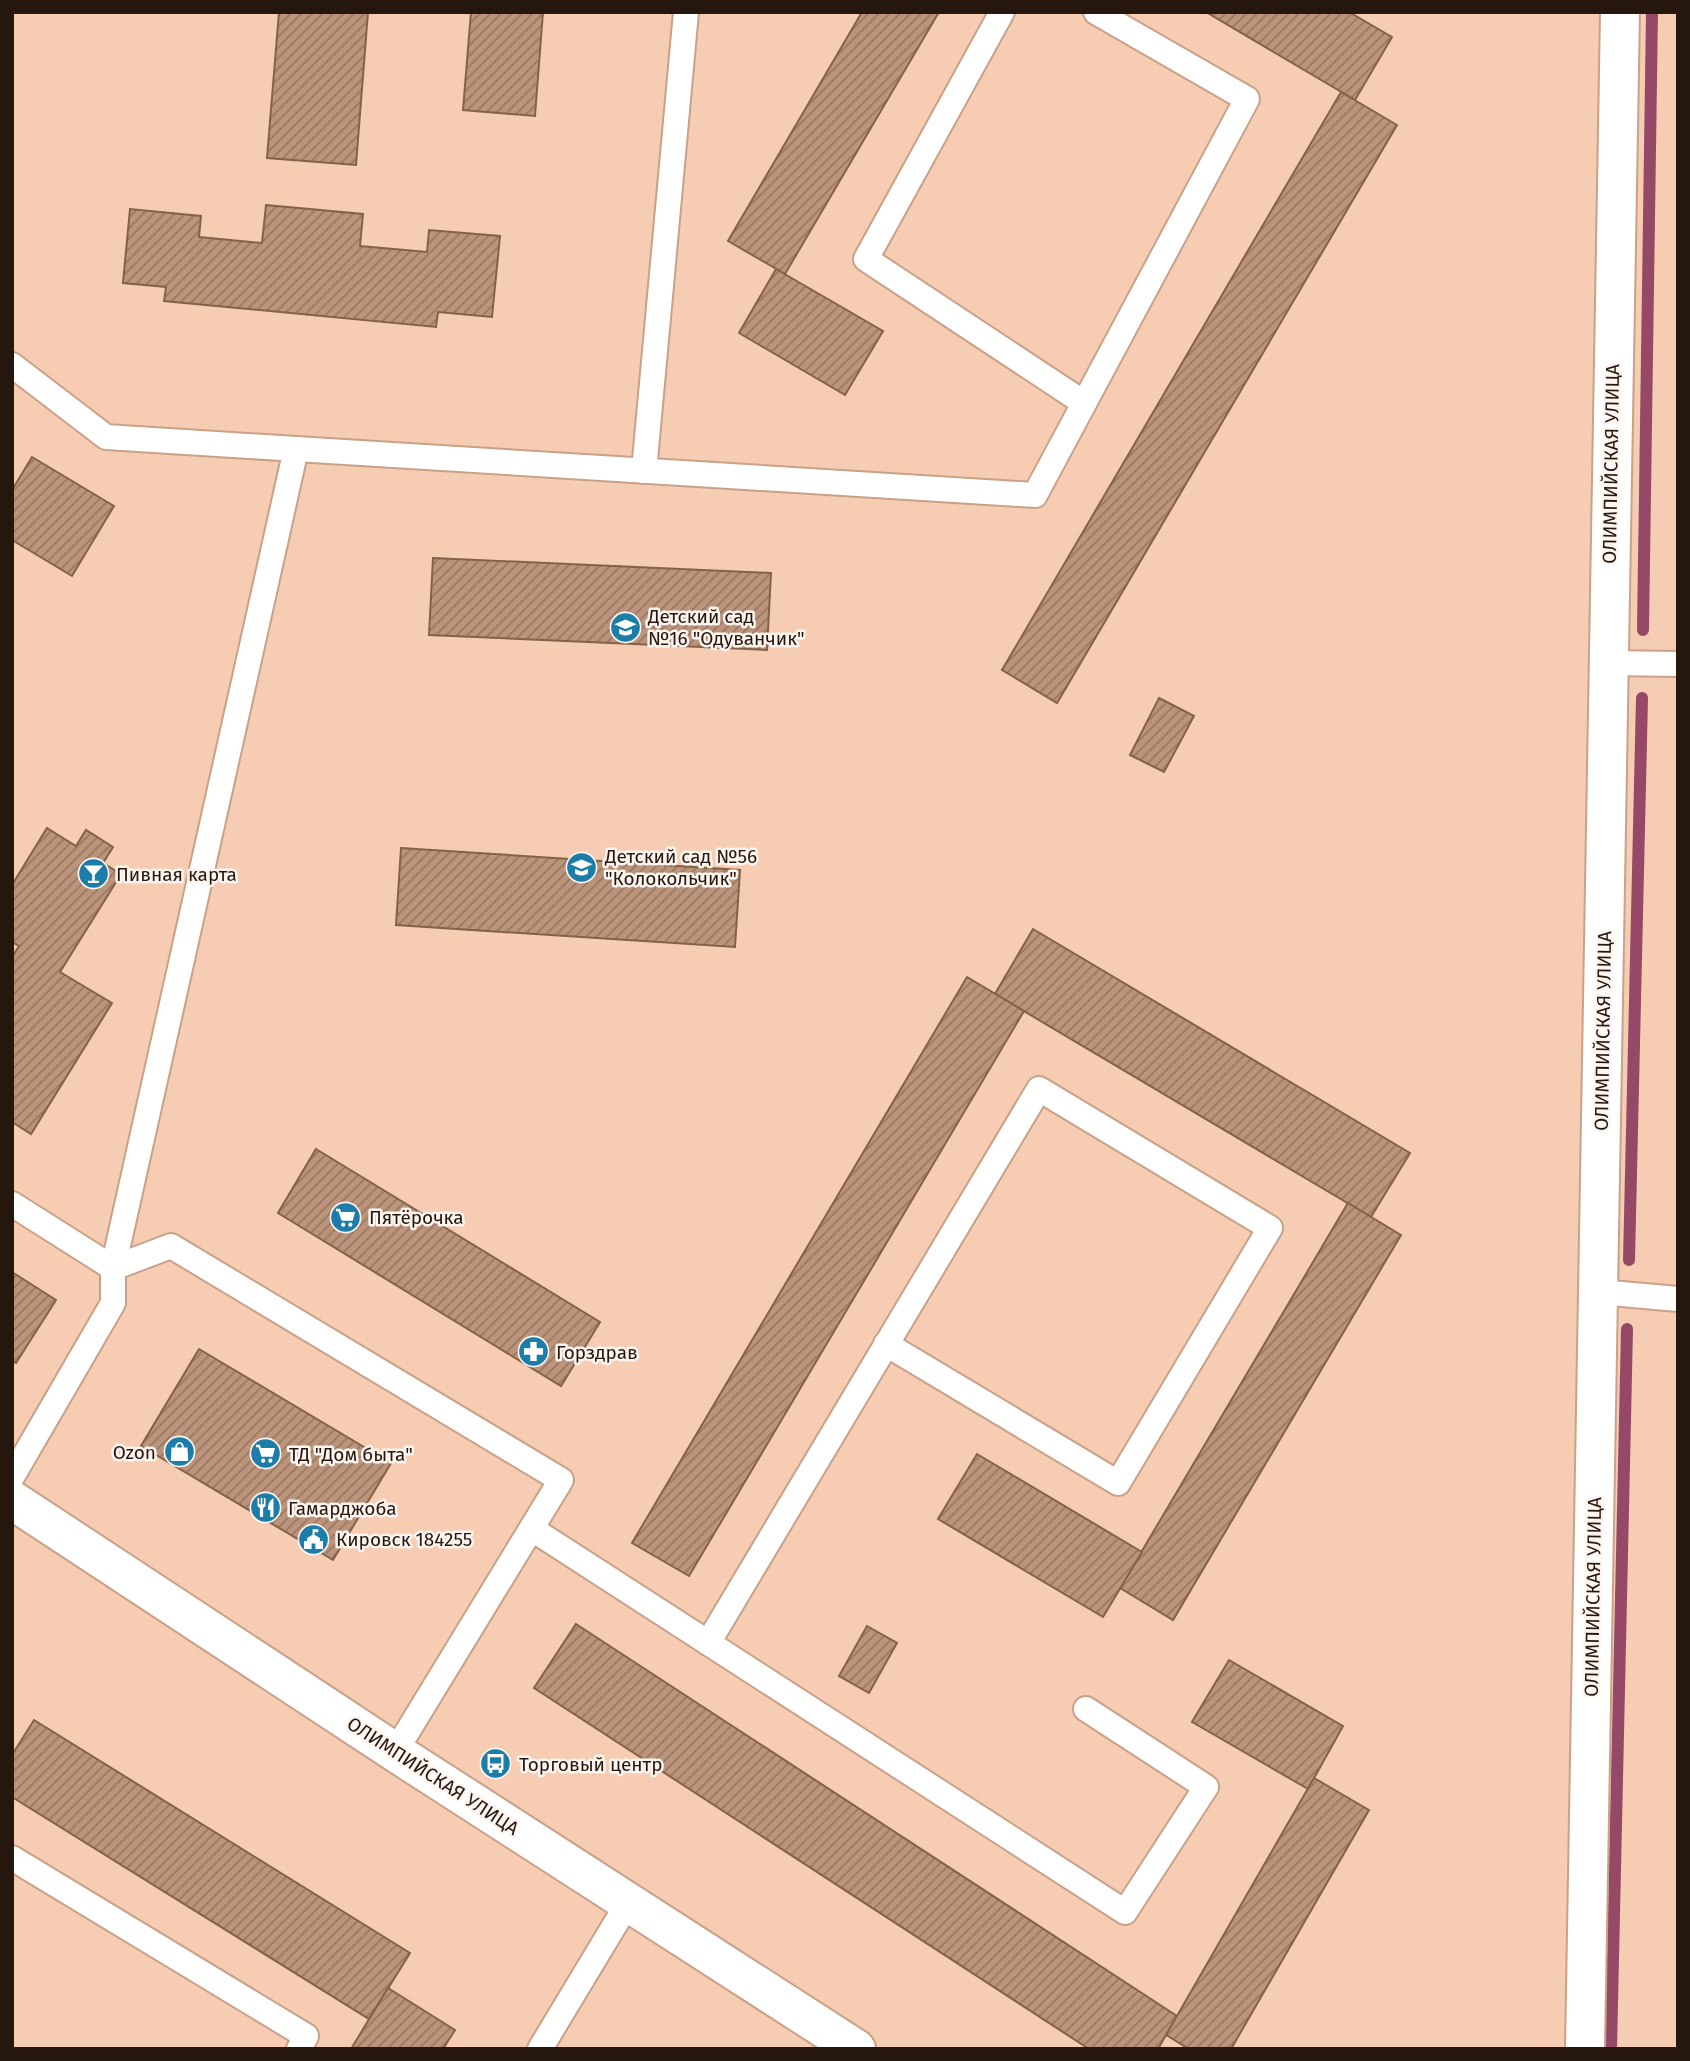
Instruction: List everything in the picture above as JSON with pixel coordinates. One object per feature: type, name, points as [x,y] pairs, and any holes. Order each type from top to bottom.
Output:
[{"type":"street","name":"ОЛИМПИЙСКАЯ УЛИЦА","points":[[1584,2049],[1620,12]]},
{"type":"street","name":"ОЛИМПИЙСКАЯ УЛИЦА","points":[[12,1500],[395,1752],[856,2049]]},
{"type":"lane","points":[[644,471],[686,12]]},
{"type":"lane","points":[[1002,12],[866,259],[1084,403]]},
{"type":"lane","points":[[12,365],[106,436],[1035,495],[1247,99],[1096,12]]},
{"type":"lane","points":[[12,1477],[113,1303],[113,1268],[296,449]]},
{"type":"lane","points":[[1607,663],[1678,664]]},
{"type":"lane","points":[[708,1643],[886,1345],[1039,1089],[1270,1228],[1118,1483],[886,1345]]},
{"type":"lane","points":[[12,1204],[113,1268]]},
{"type":"lane","points":[[113,1268],[171,1246],[561,1480],[395,1752]]},
{"type":"lane","points":[[1599,1292],[1678,1298]]},
{"type":"lane","points":[[532,1529],[1125,1912],[1206,1787],[1086,1709]]},
{"type":"lane","points":[[12,1858],[306,2036],[299,2049]]},
{"type":"lane","points":[[540,2049],[628,1903]]},
{"type":"building","points":[[279,12],[368,12],[356,165],[267,158]]},
{"type":"building","points":[[471,12],[543,12],[535,116],[463,110]]},
{"type":"building","points":[[862,12],[939,12],[785,274],[728,241]]},
{"type":"building","points":[[1206,12],[1349,12],[1392,37],[1355,100]]},
{"type":"building","points":[[1341,92],[1397,125],[1057,703],[1002,670]]},
{"type":"building","points":[[266,205],[363,214],[360,246],[427,252],[429,230],[500,236],[492,317],[438,312],[436,327],[164,301],[166,287],[123,283],[130,209],[201,216],[199,237],[262,243]]},
{"type":"building","points":[[776,269],[883,331],[845,395],[739,333]]},
{"type":"building","points":[[32,457],[114,506],[72,576],[12,540],[12,490]]},
{"type":"building","points":[[433,558],[771,573],[767,650],[429,635]]},
{"type":"building","points":[[1159,698],[1194,716],[1164,772],[1130,755]]},
{"type":"building","points":[[47,828],[76,846],[86,830],[113,847],[103,863],[121,874],[60,972],[112,1003],[31,1134],[12,1122],[12,957],[19,946],[12,942],[12,885]]},
{"type":"building","points":[[401,848],[740,870],[735,947],[396,925]]},
{"type":"building","points":[[1033,929],[1410,1153],[1371,1217],[995,994]]},
{"type":"building","points":[[967,977],[1024,1011],[689,1576],[632,1543]]},
{"type":"building","points":[[316,1149],[600,1322],[561,1386],[278,1213]]},
{"type":"building","points":[[1348,1203],[1401,1235],[1173,1620],[1120,1588]]},
{"type":"building","points":[[12,1272],[56,1300],[16,1363],[12,1361]]},
{"type":"building","name":"ТД \"Дом быта\"","points":[[199,1349],[391,1463],[333,1560],[141,1446]]},
{"type":"building","points":[[977,1454],[1142,1552],[1103,1617],[938,1519]]},
{"type":"building","points":[[576,1624],[1177,2016],[1158,2049],[1089,2049],[534,1688]]},
{"type":"building","points":[[867,1626],[897,1643],[869,1693],[839,1676]]},
{"type":"building","points":[[1229,1660],[1343,1726],[1308,1789],[1192,1722]]},
{"type":"building","points":[[34,1720],[410,1953],[369,2019],[12,1797],[12,1755]]},
{"type":"building","points":[[1314,1778],[1369,1810],[1231,2049],[1189,2049],[1166,2035]]},
{"type":"building","points":[[388,1988],[455,2030],[443,2049],[351,2049]]},
{"type":"waterway","points":[[1643,630],[1652,12]]},
{"type":"waterway","points":[[1629,1260],[1642,698]]},
{"type":"waterway","points":[[1611,2049],[1627,1329]]},
{"type":"place","name":"Детский сад №16 \"Одуванчик\"","points":[[625,627]]},
{"type":"place","name":"Детский сад №56 \"Колокольчик\"","points":[[582,867]]},
{"type":"place","name":"Пивная карта","points":[[93,874]]},
{"type":"place","name":"Пятёрочка","points":[[346,1217]]},
{"type":"place","name":"Горздрав","points":[[533,1352]]},
{"type":"place","name":"Ozon","points":[[179,1452]]},
{"type":"place","name":"ТД \"Дом быта\"","points":[[266,1454]]},
{"type":"place","name":"Гамарджоба","points":[[265,1508]]},
{"type":"place","name":"Кировск 184255","points":[[313,1539]]},
{"type":"place","name":"Торговый центр","points":[[496,1764]]}]
